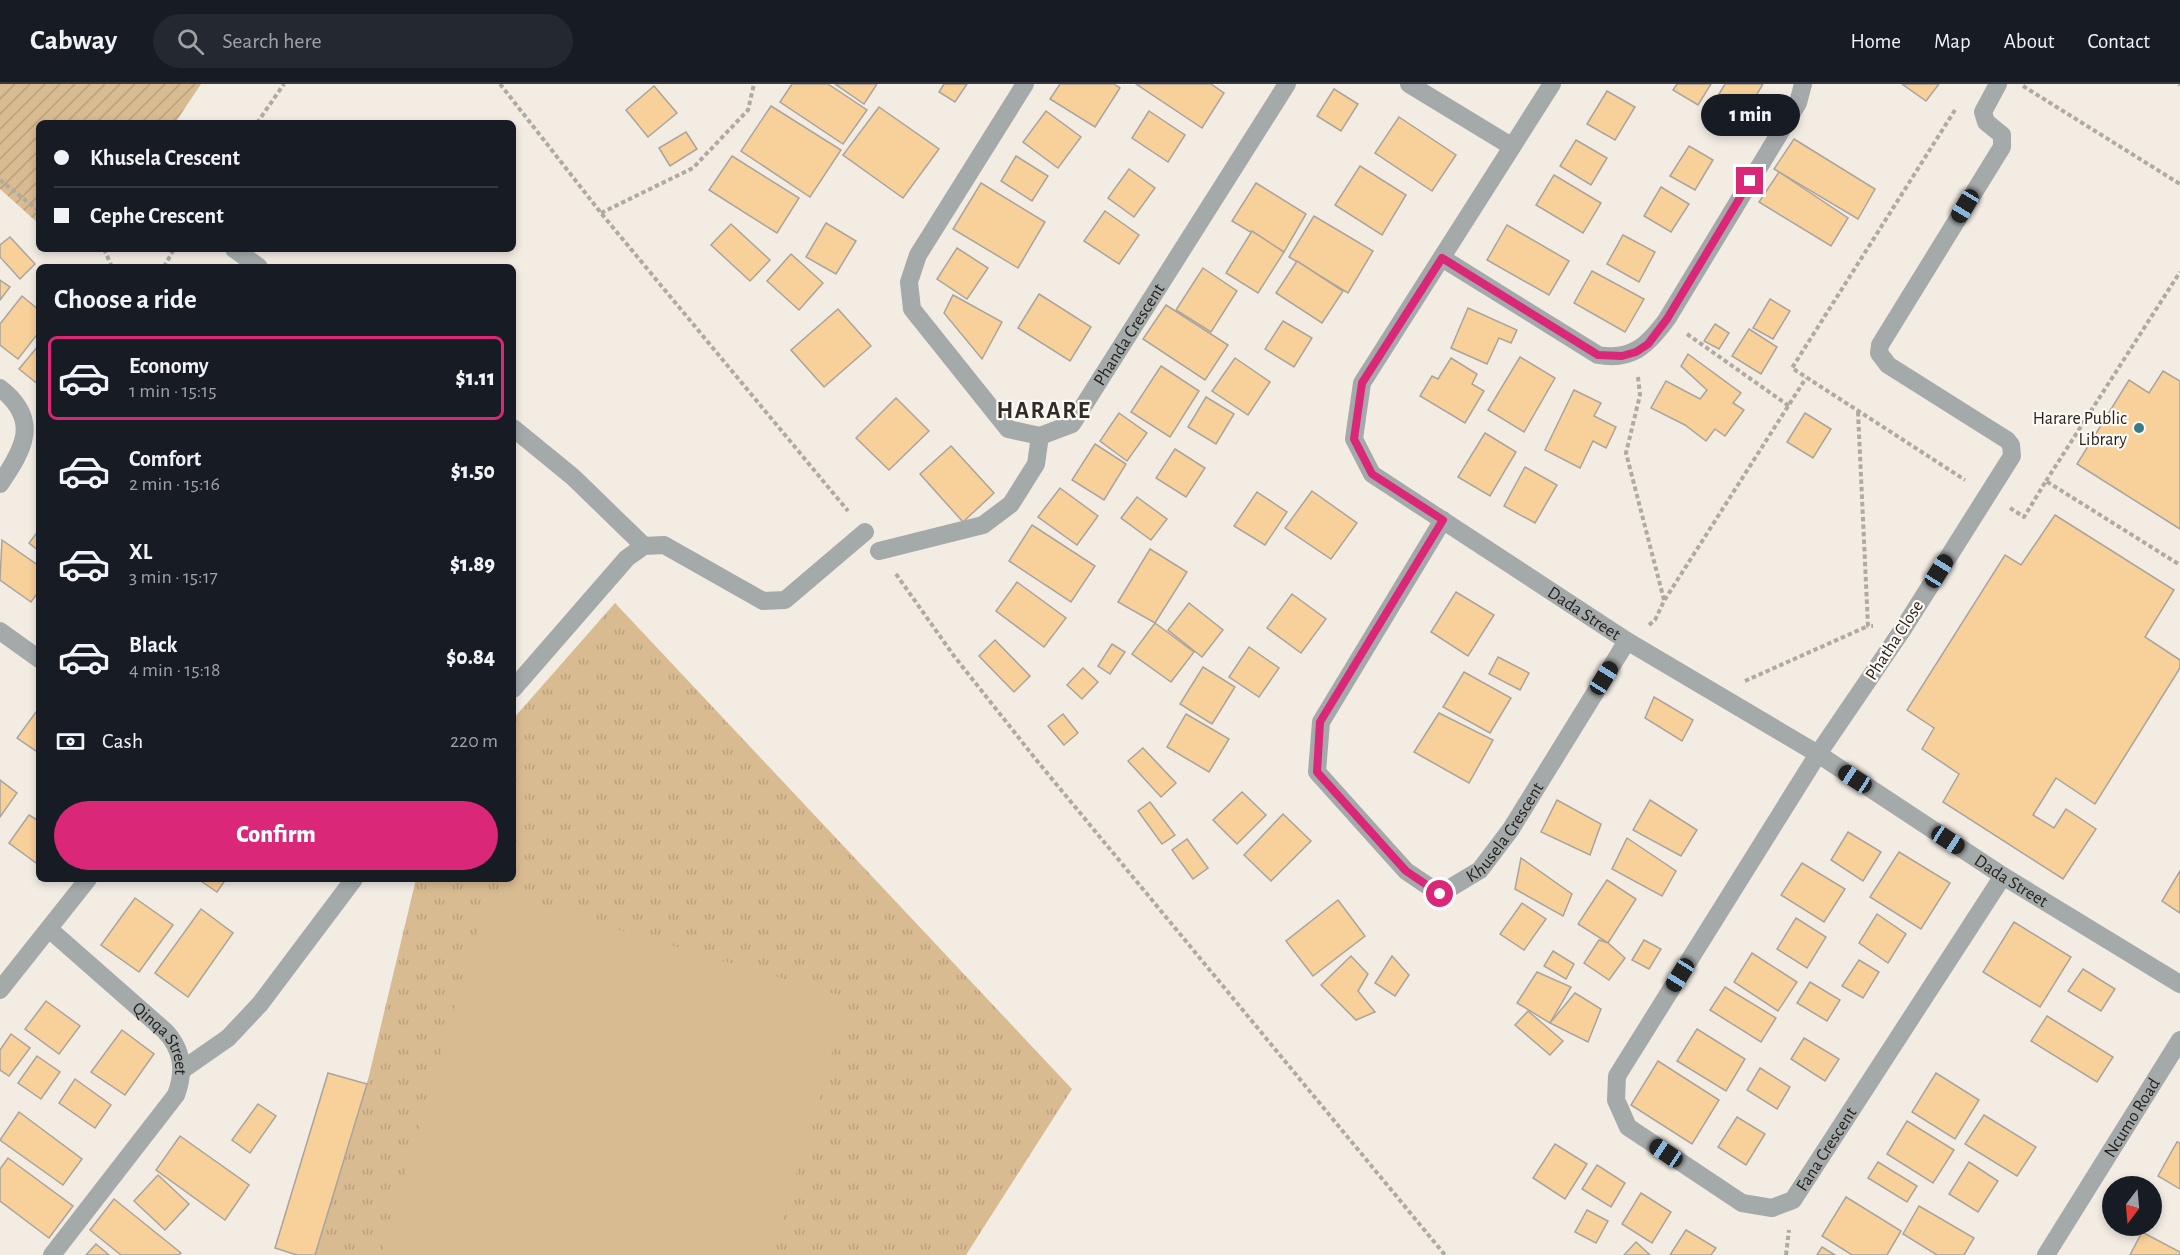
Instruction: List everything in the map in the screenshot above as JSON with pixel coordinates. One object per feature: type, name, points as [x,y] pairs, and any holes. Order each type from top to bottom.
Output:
[{"type":"street","points":[[879,551],[983,525],[1011,504],[1036,464],[1040,436],[1008,429],[912,309],[909,282],[918,255],[1025,84]]},
{"type":"street","name":"Phanda Crescent","points":[[1040,436],[1072,424],[1287,84]]},
{"type":"street","points":[[1409,84],[1511,146]]},
{"type":"street","name":"Dada Street","points":[[1552,84],[1362,383],[1354,439],[1372,474],[1628,641],[1818,754],[2003,876],[2180,984]]},
{"type":"street","points":[[1442,258],[1598,355],[1622,356],[1636,352],[1648,344],[1667,319],[1798,103],[1803,84]]},
{"type":"street","name":"Phatha Close","points":[[1818,754],[1903,629],[2012,456],[2011,445],[1888,365],[1879,353],[1880,345],[2002,147],[2002,135],[1986,122],[1983,112],[1998,84]]},
{"type":"street","points":[[238,252],[255,264]]},
{"type":"street","points":[[0,388],[21,408],[26,421],[18,455],[0,484]]},
{"type":"street","points":[[516,430],[573,477],[644,546]]},
{"type":"street","name":"Khusela Crescent","points":[[1443,520],[1320,722],[1317,772],[1406,871],[1440,894],[1480,870],[1511,829],[1628,641]]},
{"type":"street","points":[[516,686],[627,558],[644,546],[664,545],[763,600],[785,600],[865,532]]},
{"type":"street","points":[[0,631],[36,657]]},
{"type":"street","name":"Fana Crescent","points":[[1818,754],[1617,1076],[1616,1100],[1628,1127],[1732,1197],[1742,1203],[1772,1208],[1793,1200],[2003,876]]},
{"type":"street","points":[[0,990],[86,882]]},
{"type":"street","points":[[182,1070],[228,1038],[260,1004],[352,882]]},
{"type":"street","name":"Qinqa Street","points":[[49,929],[174,1040],[181,1058],[182,1070],[176,1095],[52,1255]]},
{"type":"street","name":"Ncumo Road","points":[[2046,1255],[2180,1040]]},
{"type":"path","points":[[259,120],[284,84]]},
{"type":"path","points":[[500,84],[601,213],[865,532]]},
{"type":"path","points":[[601,213],[693,168],[748,110],[754,84]]},
{"type":"path","points":[[2020,84],[2180,184]]},
{"type":"path","points":[[0,180],[36,209]]},
{"type":"path","points":[[1987,494],[2024,517],[2180,272]]},
{"type":"path","points":[[1667,319],[1789,406]]},
{"type":"path","points":[[1636,352],[1640,395],[1626,453],[1664,601]]},
{"type":"path","points":[[1628,641],[1655,620],[1664,601],[1806,378]]},
{"type":"path","points":[[1857,411],[1868,626]]},
{"type":"path","points":[[2046,481],[2180,565]]},
{"type":"path","points":[[879,551],[954,657],[1038,762],[1445,1255]]},
{"type":"path","points":[[1716,694],[1868,626],[1903,629]]},
{"type":"green space","points":[[0,84],[201,84],[177,120],[36,120],[36,221],[0,189]]},
{"type":"green space","points":[[615,603],[1072,1089],[966,1255],[315,1255],[367,1084],[415,882],[516,882],[516,716]]},
{"type":"green space","points":[[489,891],[848,998],[772,1255],[381,1255]]},
{"type":"building","points":[[792,84],[828,84],[867,110],[843,144],[780,102]]},
{"type":"building","points":[[835,84],[877,84],[864,104]]},
{"type":"building","points":[[944,84],[967,84],[955,102],[939,92]]},
{"type":"building","points":[[1060,84],[1114,84],[1120,88],[1095,127],[1050,99]]},
{"type":"building","points":[[1136,84],[1211,84],[1224,93],[1202,128]]},
{"type":"building","points":[[1677,84],[1711,84],[1698,105],[1673,90]]},
{"type":"building","points":[[1725,84],[1763,84],[1747,111],[1719,94]]},
{"type":"building","points":[[1902,84],[1939,84],[1926,101]]},
{"type":"building","points":[[654,86],[677,113],[648,137],[626,110]]},
{"type":"building","points":[[1334,89],[1358,104],[1341,131],[1317,116]]},
{"type":"building","points":[[1607,91],[1635,107],[1615,140],[1587,124]]},
{"type":"building","points":[[771,106],[841,150],[810,197],[741,151]]},
{"type":"building","points":[[879,107],[939,149],[903,198],[843,155]]},
{"type":"building","points":[[1046,111],[1081,137],[1058,168],[1023,142]]},
{"type":"building","points":[[1149,111],[1185,135],[1168,162],[1132,138]]},
{"type":"building","points":[[1399,117],[1456,155],[1432,191],[1375,153]]},
{"type":"building","points":[[686,132],[697,149],[670,166],[659,148]]},
{"type":"building","points":[[1794,139],[1875,189],[1858,219],[1774,169]]},
{"type":"building","points":[[1576,140],[1607,158],[1591,185],[1560,166]]},
{"type":"building","points":[[1689,146],[1713,160],[1695,190],[1670,176]]},
{"type":"building","points":[[732,156],[799,198],[777,233],[709,190]]},
{"type":"building","points":[[1016,156],[1048,176],[1032,201],[1001,181]]},
{"type":"building","points":[[1360,166],[1406,195],[1382,235],[1335,205]]},
{"type":"building","points":[[1129,169],[1155,188],[1134,217],[1108,198]]},
{"type":"building","points":[[1779,172],[1848,218],[1831,246],[1759,202]]},
{"type":"building","points":[[1554,175],[1601,203],[1583,233],[1536,205]]},
{"type":"building","points":[[981,183],[1045,222],[1018,268],[953,229]]},
{"type":"building","points":[[1256,183],[1306,214],[1284,252],[1232,221]]},
{"type":"building","points":[[1661,187],[1689,204],[1671,232],[1644,216]]},
{"type":"building","points":[[1105,211],[1139,235],[1119,264],[1084,241]]},
{"type":"building","points":[[1314,216],[1373,251],[1348,293],[1289,257]]},
{"type":"building","points":[[826,223],[856,241],[836,274],[806,257]]},
{"type":"building","points":[[731,224],[770,260],[750,281],[711,245]]},
{"type":"building","points":[[1507,225],[1569,261],[1549,295],[1487,260]]},
{"type":"building","points":[[1252,231],[1284,252],[1258,293],[1226,273]]},
{"type":"building","points":[[1623,235],[1655,252],[1639,282],[1607,264]]},
{"type":"building","points":[[10,237],[35,264],[20,279],[0,257],[0,245]]},
{"type":"building","points":[[957,248],[988,268],[967,299],[937,279]]},
{"type":"building","points":[[791,254],[823,283],[799,310],[767,281]]},
{"type":"building","points":[[1297,261],[1343,291],[1322,323],[1276,293]]},
{"type":"building","points":[[1203,268],[1237,291],[1211,332],[1176,310]]},
{"type":"building","points":[[1592,271],[1644,299],[1625,332],[1574,303]]},
{"type":"building","points":[[0,280],[10,287],[0,300]]},
{"type":"building","points":[[1039,294],[1091,327],[1070,361],[1018,328]]},
{"type":"building","points":[[953,295],[1002,322],[982,359],[944,313]]},
{"type":"building","points":[[22,296],[36,308],[36,336],[18,359],[0,345],[0,324]]},
{"type":"building","points":[[1770,299],[1790,311],[1773,339],[1753,328]]},
{"type":"building","points":[[1166,305],[1228,345],[1205,380],[1143,339]]},
{"type":"building","points":[[1468,308],[1517,330],[1511,343],[1499,338],[1487,364],[1451,348]]},
{"type":"building","points":[[838,309],[871,346],[824,387],[791,350]]},
{"type":"building","points":[[1283,321],[1312,338],[1294,367],[1265,349]]},
{"type":"building","points":[[1715,324],[1729,333],[1719,349],[1704,341]]},
{"type":"building","points":[[1749,329],[1777,347],[1761,374],[1732,356]]},
{"type":"building","points":[[36,349],[36,383],[19,369]]},
{"type":"building","points":[[1688,354],[1741,393],[1733,403],[1744,410],[1725,436],[1715,429],[1706,441],[1685,425],[1651,408],[1666,381],[1700,399],[1707,390],[1681,366]]},
{"type":"building","points":[[1520,357],[1555,378],[1524,432],[1488,410]]},
{"type":"building","points":[[1235,358],[1270,382],[1248,415],[1212,391]]},
{"type":"building","points":[[1451,358],[1477,374],[1472,384],[1484,391],[1465,423],[1420,396],[1432,376],[1438,379]]},
{"type":"building","points":[[1161,366],[1199,391],[1170,437],[1131,412]]},
{"type":"building","name":"Harare Public Library","points":[[2163,371],[2180,381],[2180,529],[2077,464],[2129,380],[2149,393]]},
{"type":"building","points":[[1574,390],[1601,403],[1594,416],[1616,427],[1606,448],[1593,441],[1580,468],[1545,450]]},
{"type":"building","points":[[1206,397],[1234,414],[1216,444],[1188,427]]},
{"type":"building","points":[[896,398],[929,431],[889,470],[856,438]]},
{"type":"building","points":[[1119,413],[1147,433],[1127,461],[1100,441]]},
{"type":"building","points":[[1805,413],[1831,429],[1813,458],[1787,442]]},
{"type":"building","points":[[1485,433],[1516,452],[1490,496],[1458,477]]},
{"type":"building","points":[[1095,444],[1126,464],[1104,500],[1072,480]]},
{"type":"building","points":[[951,446],[994,493],[963,522],[920,474]]},
{"type":"building","points":[[1175,449],[1205,468],[1186,497],[1156,478]]},
{"type":"building","points":[[1525,467],[1557,485],[1535,523],[1504,506]]},
{"type":"building","points":[[1060,488],[1098,516],[1077,545],[1038,517]]},
{"type":"building","points":[[1312,491],[1357,523],[1331,559],[1285,528]]},
{"type":"building","points":[[1257,492],[1287,512],[1265,545],[1234,526]]},
{"type":"building","points":[[1137,497],[1167,519],[1151,540],[1121,518]]},
{"type":"building","points":[[2055,515],[2174,590],[2145,637],[2180,660],[2180,668],[2095,804],[2056,778],[2033,815],[2054,828],[2066,809],[2096,829],[2063,879],[1943,802],[1959,774],[1922,749],[1934,728],[1907,710],[2005,555],[2021,565]]},
{"type":"building","points":[[1032,525],[1095,566],[1071,602],[1009,561]]},
{"type":"building","points":[[36,534],[36,549],[29,543]]},
{"type":"building","points":[[2,540],[36,564],[36,595],[31,602],[0,580]]},
{"type":"building","points":[[1150,549],[1187,572],[1155,623],[1118,602]]},
{"type":"building","points":[[1017,582],[1066,618],[1044,647],[996,611]]},
{"type":"building","points":[[1456,592],[1494,615],[1468,656],[1431,632]]},
{"type":"building","points":[[1292,594],[1326,619],[1301,653],[1267,628]]},
{"type":"building","points":[[1189,603],[1223,630],[1202,657],[1168,630]]},
{"type":"building","points":[[1155,623],[1194,652],[1171,682],[1132,654]]},
{"type":"building","points":[[995,640],[1030,676],[1014,692],[979,656]]},
{"type":"building","points":[[1112,644],[1125,652],[1110,674],[1098,666]]},
{"type":"building","points":[[1249,647],[1279,668],[1259,697],[1229,677]]},
{"type":"building","points":[[1498,657],[1529,673],[1520,690],[1489,674]]},
{"type":"building","points":[[1203,667],[1235,687],[1212,724],[1180,704]]},
{"type":"building","points":[[1083,668],[1098,682],[1082,699],[1067,685]]},
{"type":"building","points":[[1464,672],[1511,698],[1490,733],[1443,707]]},
{"type":"building","points":[[1654,697],[1693,720],[1682,741],[1645,718]]},
{"type":"building","points":[[36,712],[36,751],[17,738]]},
{"type":"building","points":[[1439,713],[1493,740],[1469,783],[1414,752]]},
{"type":"building","points":[[1063,714],[1078,733],[1064,745],[1048,726]]},
{"type":"building","points":[[1186,714],[1229,739],[1209,772],[1167,747]]},
{"type":"building","points":[[1143,748],[1176,783],[1161,797],[1128,761]]},
{"type":"building","points":[[0,780],[17,793],[0,817]]},
{"type":"building","points":[[1242,792],[1266,815],[1237,844],[1213,820]]},
{"type":"building","points":[[1557,800],[1601,824],[1590,855],[1541,832]]},
{"type":"building","points":[[1650,800],[1697,830],[1681,856],[1633,830]]},
{"type":"building","points":[[1150,802],[1175,835],[1162,844],[1138,811]]},
{"type":"building","points":[[1283,814],[1311,841],[1271,881],[1244,855]]},
{"type":"building","points":[[29,815],[36,819],[36,863],[9,843]]},
{"type":"building","points":[[1848,832],[1881,852],[1863,881],[1831,860]]},
{"type":"building","points":[[1627,838],[1676,871],[1662,896],[1612,869]]},
{"type":"building","points":[[1187,839],[1208,868],[1193,879],[1172,850]]},
{"type":"building","points":[[1899,852],[1950,883],[1921,929],[1870,897]]},
{"type":"building","points":[[1521,858],[1572,894],[1563,916],[1515,889]]},
{"type":"building","points":[[1802,863],[1845,889],[1824,922],[1781,895]]},
{"type":"building","points":[[2180,871],[2180,913],[2162,901]]},
{"type":"building","points":[[1607,880],[1636,899],[1608,943],[1578,924]]},
{"type":"building","points":[[202,882],[224,882],[217,892]]},
{"type":"building","points":[[135,898],[173,925],[139,972],[101,945]]},
{"type":"building","points":[[1338,900],[1365,936],[1313,976],[1286,941]]},
{"type":"building","points":[[1522,903],[1546,919],[1524,950],[1500,934]]},
{"type":"building","points":[[201,909],[233,933],[188,997],[155,973]]},
{"type":"building","points":[[1877,914],[1906,934],[1888,963],[1859,943]]},
{"type":"building","points":[[1796,918],[1826,937],[1807,968],[1777,949]]},
{"type":"building","points":[[2014,922],[2071,957],[2040,1007],[1983,972]]},
{"type":"building","points":[[1599,940],[1608,943],[1625,958],[1609,980],[1584,963]]},
{"type":"building","points":[[1644,940],[1661,949],[1649,969],[1632,960]]},
{"type":"building","points":[[1553,951],[1574,964],[1566,979],[1544,966]]},
{"type":"building","points":[[1752,953],[1797,982],[1778,1011],[1734,982]]},
{"type":"building","points":[[1351,956],[1368,974],[1358,991],[1375,1012],[1356,1020],[1321,985]]},
{"type":"building","points":[[1392,956],[1409,975],[1395,996],[1375,983]]},
{"type":"building","points":[[1859,960],[1879,972],[1863,998],[1842,986]]},
{"type":"building","points":[[2083,969],[2115,989],[2101,1011],[2068,991]]},
{"type":"building","points":[[1537,972],[1571,987],[1550,1023],[1517,1003]]},
{"type":"building","points":[[1810,982],[1840,1000],[1827,1021],[1797,1003]]},
{"type":"building","points":[[1725,987],[1776,1018],[1761,1042],[1710,1010]]},
{"type":"building","points":[[1575,993],[1601,1009],[1588,1042],[1550,1023]]},
{"type":"building","points":[[46,1001],[80,1026],[59,1054],[25,1029]]},
{"type":"building","points":[[1528,1011],[1563,1041],[1550,1055],[1515,1025]]},
{"type":"building","points":[[2047,1016],[2113,1057],[2097,1082],[2031,1041]]},
{"type":"building","points":[[1697,1029],[1745,1059],[1726,1091],[1677,1061]]},
{"type":"building","points":[[122,1030],[154,1054],[125,1095],[91,1072]]},
{"type":"building","points":[[11,1034],[30,1048],[9,1076],[0,1070],[0,1050]]},
{"type":"building","points":[[1804,1038],[1839,1059],[1825,1081],[1791,1059]]},
{"type":"building","points":[[37,1056],[60,1072],[41,1099],[18,1083]]},
{"type":"building","points":[[1658,1061],[1719,1100],[1692,1144],[1631,1105]]},
{"type":"building","points":[[1760,1068],[1790,1087],[1777,1109],[1747,1090]]},
{"type":"building","points":[[328,1073],[367,1084],[315,1255],[297,1255],[275,1248]]},
{"type":"building","points":[[1936,1073],[1979,1100],[1955,1139],[1912,1112]]},
{"type":"building","points":[[75,1079],[111,1105],[95,1128],[59,1103]]},
{"type":"building","points":[[258,1104],[276,1116],[250,1153],[232,1140]]},
{"type":"building","points":[[19,1112],[82,1159],[63,1185],[0,1140]]},
{"type":"building","points":[[1984,1115],[2036,1147],[2017,1176],[1965,1144]]},
{"type":"building","points":[[1737,1117],[1765,1134],[1746,1165],[1718,1147]]},
{"type":"building","points":[[1907,1121],[1954,1150],[1933,1183],[1887,1154]]},
{"type":"building","points":[[180,1136],[249,1185],[225,1220],[156,1170]]},
{"type":"building","points":[[2177,1142],[2180,1143],[2180,1189],[2162,1178],[2162,1176],[2158,1176]]},
{"type":"building","points":[[1555,1144],[1587,1164],[1565,1199],[1533,1178]]},
{"type":"building","points":[[8,1158],[73,1206],[49,1238],[0,1201],[0,1169]]},
{"type":"building","points":[[1878,1162],[1917,1186],[1907,1202],[1868,1178]]},
{"type":"building","points":[[1969,1162],[1998,1181],[1978,1212],[1949,1194]]},
{"type":"building","points":[[1597,1165],[1625,1183],[1611,1207],[1582,1189]]},
{"type":"building","points":[[158,1175],[189,1204],[165,1230],[134,1201]]},
{"type":"building","points":[[1641,1193],[1671,1212],[1652,1243],[1622,1224]]},
{"type":"building","points":[[1846,1197],[1901,1231],[1887,1255],[1852,1255],[1822,1236]]},
{"type":"building","points":[[114,1199],[181,1253],[179,1255],[121,1255],[90,1230]]},
{"type":"building","points":[[1919,1206],[1974,1238],[1964,1255],[1937,1255],[1903,1234]]},
{"type":"building","points":[[1587,1210],[1608,1221],[1596,1243],[1575,1232]]},
{"type":"building","points":[[1686,1230],[1716,1248],[1711,1255],[1670,1255]]},
{"type":"building","points":[[2140,1236],[2150,1236],[2180,1252],[2180,1255],[2130,1255]]},
{"type":"building","points":[[1636,1242],[1650,1255],[1624,1255]]},
{"type":"building","points":[[96,1244],[109,1255],[86,1255]]},
{"type":"building","points":[[1822,1247],[1835,1255],[1817,1255]]},
{"type":"place","name":"Harare Public Library","points":[[2139,428]]},
{"type":"district","name":"HARARE","points":[[1044,410]]},
{"type":"route","points":[[1440,894],[1406,871],[1317,772],[1320,722],[1443,520],[1372,474],[1354,439],[1362,383],[1442,258],[1598,355],[1622,356],[1636,352],[1648,344],[1667,319],[1750,181]]}]
